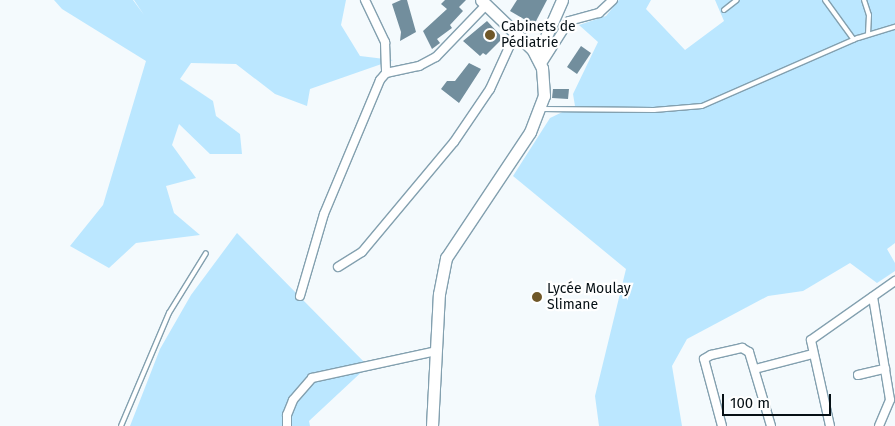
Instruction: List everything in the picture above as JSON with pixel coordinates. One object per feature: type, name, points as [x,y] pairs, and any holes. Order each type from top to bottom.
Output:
[{"type":"street","points":[[300,296],[324,214],[377,86],[386,73],[385,42],[365,0]]},
{"type":"street","points":[[539,61],[562,0]]},
{"type":"street","points":[[539,61],[570,21],[599,13],[613,0]]},
{"type":"street","points":[[386,73],[430,61],[458,37],[483,3],[516,32],[539,61],[545,89],[542,108],[527,136],[446,258],[439,294],[432,426]]},
{"type":"street","points":[[338,267],[362,252],[454,142],[490,89],[516,32]]},
{"type":"street","points":[[830,426],[810,346],[813,338],[894,284]]},
{"type":"street","points":[[873,297],[890,400],[881,425]]},
{"type":"street","points":[[722,426],[704,360],[711,355],[744,349],[750,352],[770,426]]},
{"type":"street","points":[[287,426],[287,414],[292,400],[312,378],[436,352]]},
{"type":"street","points":[[755,369],[812,354]]},
{"type":"street","points":[[858,375],[885,370]]},
{"type":"lane","points":[[724,10],[737,0]]},
{"type":"lane","points":[[824,0],[854,40]]},
{"type":"lane","points":[[864,0],[869,15],[868,34]]},
{"type":"lane","points":[[542,108],[696,108],[720,100],[868,34],[895,27]]},
{"type":"lane","points":[[121,426],[169,313],[206,253]]},
{"type":"shaded area","points":[[54,0],[133,0],[144,15],[134,0],[346,0],[341,25],[360,56],[393,60],[310,89],[307,106],[275,94],[236,64],[191,63],[180,79],[213,101],[216,116],[240,134],[242,154],[210,154],[179,124],[172,145],[196,178],[166,186],[174,213],[200,235],[136,243],[109,268],[70,246],[103,205],[146,61],[62,9]]},
{"type":"shaded area","points":[[619,0],[651,0],[646,9],[685,50],[724,21],[715,0],[895,0],[895,243],[887,249],[895,263],[895,271],[877,283],[850,263],[803,291],[768,296],[687,339],[672,366],[682,426],[599,426],[595,396],[626,269],[513,176],[550,118],[575,106],[573,94],[598,42],[579,25],[606,16]]},
{"type":"shaded area","points":[[237,233],[368,366],[309,421],[310,426],[130,426],[160,349],[191,295]]},
{"type":"building","points":[[401,0],[407,0],[416,32],[400,41],[401,32],[392,4]]},
{"type":"building","points":[[445,0],[466,0],[459,7],[463,11],[450,25],[452,28],[437,39],[440,43],[432,49],[423,31],[447,9],[441,4]]},
{"type":"building","points":[[517,0],[547,0],[534,25],[510,11]]},
{"type":"building","points":[[487,21],[503,38],[486,55],[483,53],[480,56],[463,41]]},
{"type":"building","points":[[581,46],[591,53],[577,74],[567,67]]},
{"type":"building","points":[[469,63],[481,69],[459,103],[441,89],[447,81],[455,81]]},
{"type":"building","points":[[553,89],[569,89],[568,99],[552,98]]},
{"type":"place","name":"Cabinets de Pédiatrie","points":[[490,35]]},
{"type":"place","name":"Lycée Moulay Slimane","points":[[537,297]]}]
